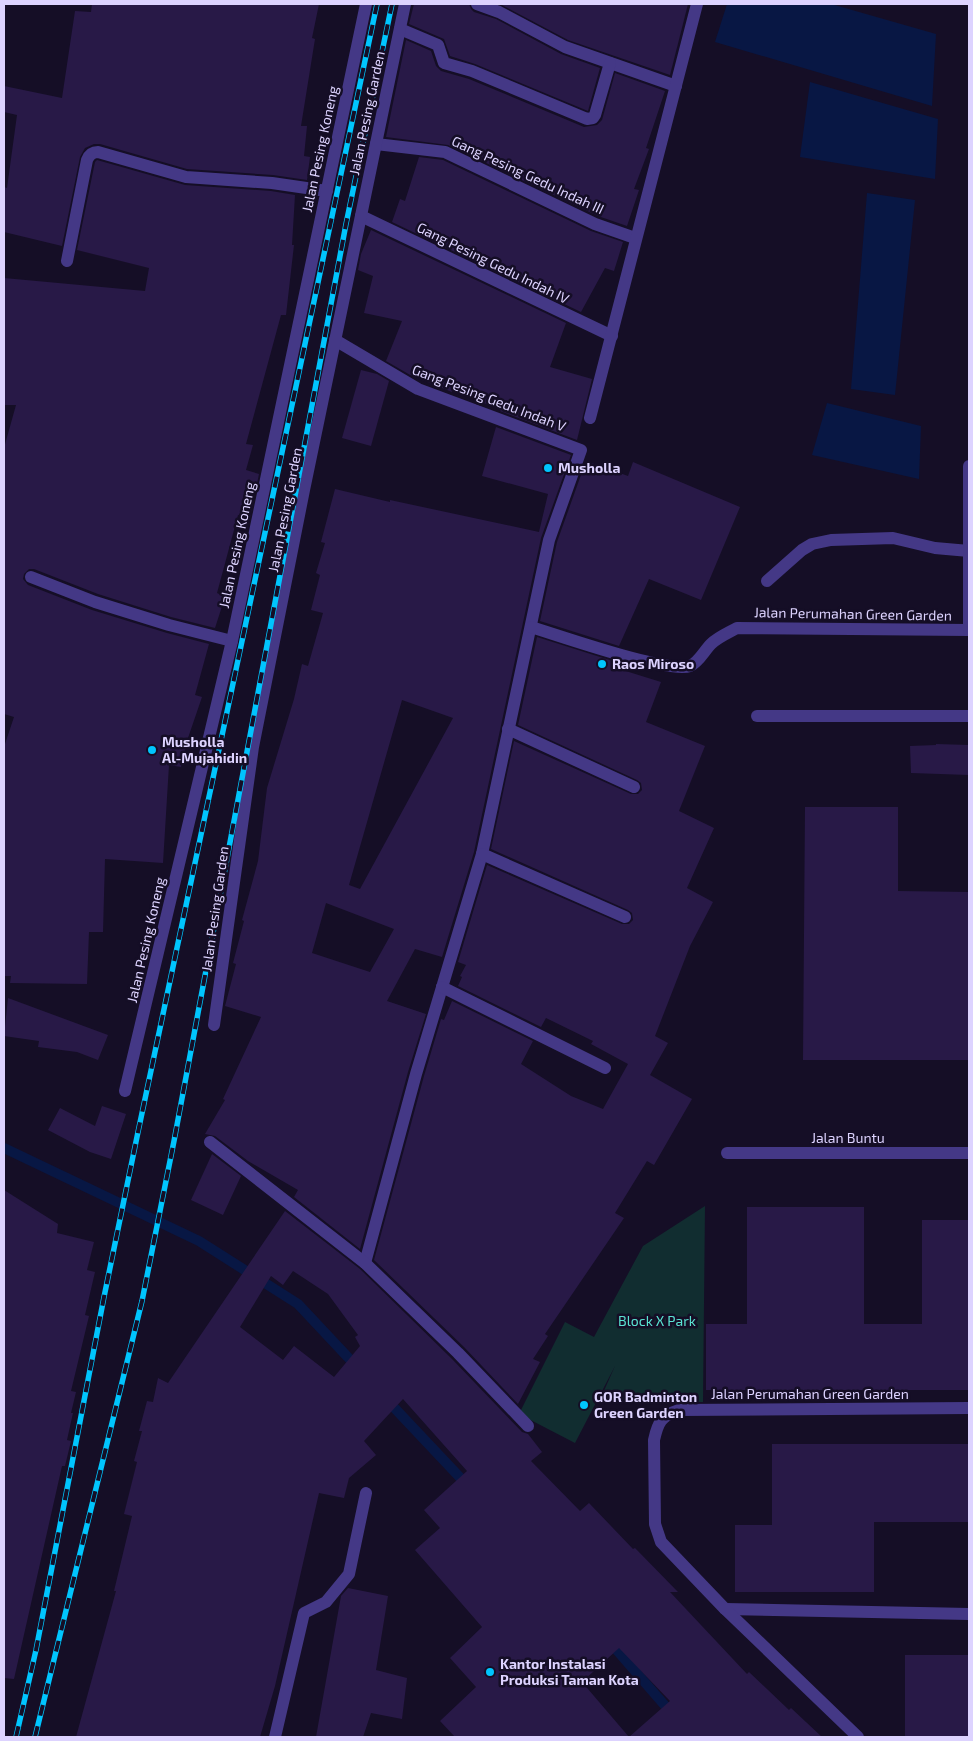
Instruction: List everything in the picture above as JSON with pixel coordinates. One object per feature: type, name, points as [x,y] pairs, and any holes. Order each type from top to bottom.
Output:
[{"type":"street","name":"Jalan Pesing Koneng","points":[[125,1091],[232,641],[366,4]]},
{"type":"street","name":"Jalan Pesing Garden","points":[[214,1025],[253,747],[405,4]]},
{"type":"street","points":[[477,4],[499,12],[559,44],[676,86]]},
{"type":"street","points":[[590,418],[696,4]]},
{"type":"street","points":[[400,29],[438,45],[444,63],[472,71],[588,119],[593,118],[595,114],[610,63]]},
{"type":"street","name":"Gang Pesing Gedu Indah III","points":[[376,144],[445,152],[595,224],[635,238]]},
{"type":"street","points":[[67,260],[87,160],[93,152],[186,177],[272,183],[327,192]]},
{"type":"street","name":"Gang Pesing Gedu Indah IV","points":[[361,216],[612,336]]},
{"type":"street","name":"Gang Pesing Gedu Indah V","points":[[335,340],[418,389],[581,450],[548,540],[531,627]]},
{"type":"street","name":"Jalan Perumahan Green Garden","points":[[531,627],[608,651],[679,668],[691,666],[712,644],[737,628],[969,630],[969,466]]},
{"type":"street","points":[[767,581],[802,550],[812,544],[831,540],[893,538],[935,548],[969,551]]},
{"type":"street","points":[[30,577],[95,602],[232,641]]},
{"type":"street","points":[[365,1263],[416,1074],[482,854],[531,627]]},
{"type":"street","points":[[757,716],[969,716]]},
{"type":"street","points":[[508,729],[634,787]]},
{"type":"street","points":[[482,854],[625,917]]},
{"type":"street","points":[[442,986],[605,1068]]},
{"type":"street","points":[[210,1142],[365,1263],[458,1353],[528,1426]]},
{"type":"street","name":"Jalan Buntu","points":[[727,1153],[969,1153]]},
{"type":"street","name":"Jalan Perumahan Green Garden","points":[[858,1737],[725,1609],[661,1542],[655,1524],[654,1440],[660,1420],[670,1413],[679,1410],[969,1408]]},
{"type":"street","points":[[275,1737],[304,1613],[326,1602],[349,1574],[366,1493]]},
{"type":"street","points":[[725,1609],[969,1614]]},
{"type":"green space","name":"Block X Park","points":[[705,1206],[703,1402],[599,1402],[615,1366],[575,1443],[519,1414],[565,1322],[594,1337],[643,1246]]},
{"type":"water","points":[[727,4],[831,4],[936,34],[932,106],[715,42]]},
{"type":"water","points":[[810,82],[938,119],[935,179],[800,157]]},
{"type":"water","points":[[867,193],[915,200],[895,395],[851,389]]},
{"type":"water","points":[[827,403],[921,426],[919,479],[812,455]]},
{"type":"building","points":[[92,4],[319,4],[312,38],[315,39],[301,126],[307,126],[304,156],[310,157],[307,180],[273,175],[187,169],[100,144],[94,144],[85,148],[80,157],[62,246],[4,232],[4,187],[7,188],[17,115],[4,112],[4,86],[62,98],[75,11],[91,12]]},
{"type":"building","points":[[414,4],[469,4],[474,12],[496,19],[561,54],[600,68],[588,111],[475,64],[450,56],[444,39],[409,24]]},
{"type":"building","points":[[500,4],[688,4],[670,75],[568,40]]},
{"type":"building","points":[[406,40],[431,51],[436,66],[441,71],[469,79],[584,127],[597,125],[602,120],[615,73],[665,91],[646,148],[649,149],[634,189],[639,190],[627,226],[598,216],[448,145],[386,137]]},
{"type":"building","points":[[419,157],[443,160],[591,231],[623,242],[614,271],[605,268],[581,312],[392,222],[400,199],[405,201]]},
{"type":"building","points":[[97,160],[185,185],[271,191],[295,195],[292,245],[294,245],[286,315],[281,315],[246,444],[253,445],[246,470],[259,474],[250,518],[238,515],[217,593],[225,597],[215,628],[171,617],[98,594],[34,569],[29,569],[24,574],[23,579],[28,585],[92,610],[209,644],[195,695],[202,697],[188,738],[181,767],[169,765],[163,863],[105,859],[103,932],[89,932],[87,984],[10,983],[11,976],[4,976],[4,747],[14,717],[4,714],[4,448],[16,405],[4,405],[4,278],[145,291],[149,268],[77,250],[95,162]]},
{"type":"building","points":[[371,230],[566,323],[550,367],[592,379],[577,440],[412,376],[386,361],[402,321],[364,313],[373,276],[358,270],[361,254]]},
{"type":"building","points":[[361,370],[377,374],[389,381],[371,446],[342,438]]},
{"type":"building","points":[[496,427],[571,455],[541,538],[474,852],[442,957],[415,949],[387,1001],[426,1014],[408,1072],[360,1249],[294,1197],[298,1190],[248,1161],[215,1136],[205,1134],[225,1100],[223,1099],[261,1017],[225,1006],[236,964],[233,963],[244,921],[242,920],[258,861],[267,788],[294,699],[302,664],[308,666],[323,613],[311,610],[320,575],[316,573],[325,543],[321,542],[335,489],[539,532],[548,494],[482,476]],"holes":[[[402,700],[453,718],[360,889],[349,885]],[[326,903],[394,929],[370,972],[312,953]]]},
{"type":"building","points":[[586,461],[628,476],[633,462],[740,507],[701,600],[649,579],[619,646],[540,621],[557,542]]},
{"type":"building","points":[[537,637],[619,663],[616,668],[661,682],[646,722],[705,746],[679,811],[714,828],[687,888],[713,902],[690,946],[655,1036],[668,1043],[650,1075],[692,1099],[654,1165],[647,1161],[615,1213],[624,1218],[545,1334],[548,1336],[533,1359],[540,1362],[518,1404],[464,1347],[374,1260],[441,1019],[444,1020],[452,1001],[533,1041],[521,1064],[571,1096],[603,1109],[628,1064],[591,1044],[593,1041],[546,1018],[541,1027],[458,986],[462,977],[460,976],[466,965],[458,962],[487,865],[622,924],[629,924],[633,920],[632,913],[628,910],[491,849],[514,741],[631,794],[638,794],[642,790],[641,783],[637,780],[518,725]]},
{"type":"building","points":[[936,744],[969,745],[969,775],[911,773],[910,746]]},
{"type":"building","points":[[805,807],[898,807],[898,891],[969,892],[969,1060],[803,1060]]},
{"type":"building","points":[[8,998],[108,1035],[98,1060],[77,1052],[38,1047],[39,1041],[4,1036]]},
{"type":"building","points":[[102,1106],[126,1114],[111,1159],[90,1152],[48,1130],[60,1108],[95,1126]]},
{"type":"building","points":[[212,1154],[241,1176],[223,1215],[191,1200]]},
{"type":"building","points":[[4,1190],[58,1224],[57,1233],[94,1242],[87,1270],[95,1272],[85,1315],[89,1316],[71,1391],[76,1392],[67,1440],[71,1441],[65,1466],[62,1466],[14,1679],[4,1678]]},
{"type":"building","points":[[747,1207],[864,1207],[864,1324],[922,1324],[922,1220],[969,1220],[969,1390],[706,1390],[706,1324],[747,1324]]},
{"type":"building","points":[[285,1211],[360,1269],[452,1359],[522,1432],[528,1434],[542,1452],[531,1461],[580,1511],[589,1503],[678,1592],[670,1592],[747,1674],[749,1672],[789,1710],[791,1708],[822,1737],[629,1737],[455,1737],[440,1721],[476,1687],[450,1658],[482,1627],[415,1550],[440,1528],[424,1510],[467,1471],[403,1399],[364,1441],[376,1455],[349,1478],[344,1498],[319,1493],[275,1686],[260,1737],[76,1737],[116,1591],[114,1591],[132,1516],[124,1514],[137,1462],[134,1461],[142,1431],[139,1431],[147,1401],[153,1402],[158,1378],[168,1383]],"holes":[[[293,1271],[328,1294],[358,1335],[355,1337],[360,1346],[334,1377],[294,1346],[283,1360],[240,1327],[271,1276],[283,1285]],[[619,1648],[670,1701],[629,1737],[582,1682]]]},
{"type":"building","points":[[772,1444],[969,1444],[969,1522],[874,1522],[874,1592],[735,1592],[735,1525],[772,1525]]},
{"type":"building","points":[[348,1588],[388,1596],[376,1670],[407,1678],[402,1719],[371,1713],[363,1737],[316,1737],[341,1596]]},
{"type":"building","points":[[905,1655],[969,1655],[969,1737],[905,1737]]},
{"type":"waterway","points":[[4,1148],[199,1241],[298,1304],[358,1368]]},
{"type":"waterway","points":[[386,1399],[469,1487]]},
{"type":"waterway","points":[[608,1640],[674,1716]]},
{"type":"railway","points":[[16,1737],[36,1650],[138,1132],[377,4]]},
{"type":"railway","points":[[35,1737],[142,1301],[174,1141],[346,224],[392,4]]},
{"type":"place","name":"Musholla","points":[[548,468]]},
{"type":"place","name":"Raos Miroso","points":[[602,664]]},
{"type":"place","name":"Musholla Al-Mujahidin","points":[[152,750]]},
{"type":"place","name":"GOR Badminton Green Garden","points":[[584,1405]]},
{"type":"place","name":"Kantor Instalasi Produksi Taman Kota","points":[[490,1672]]}]
